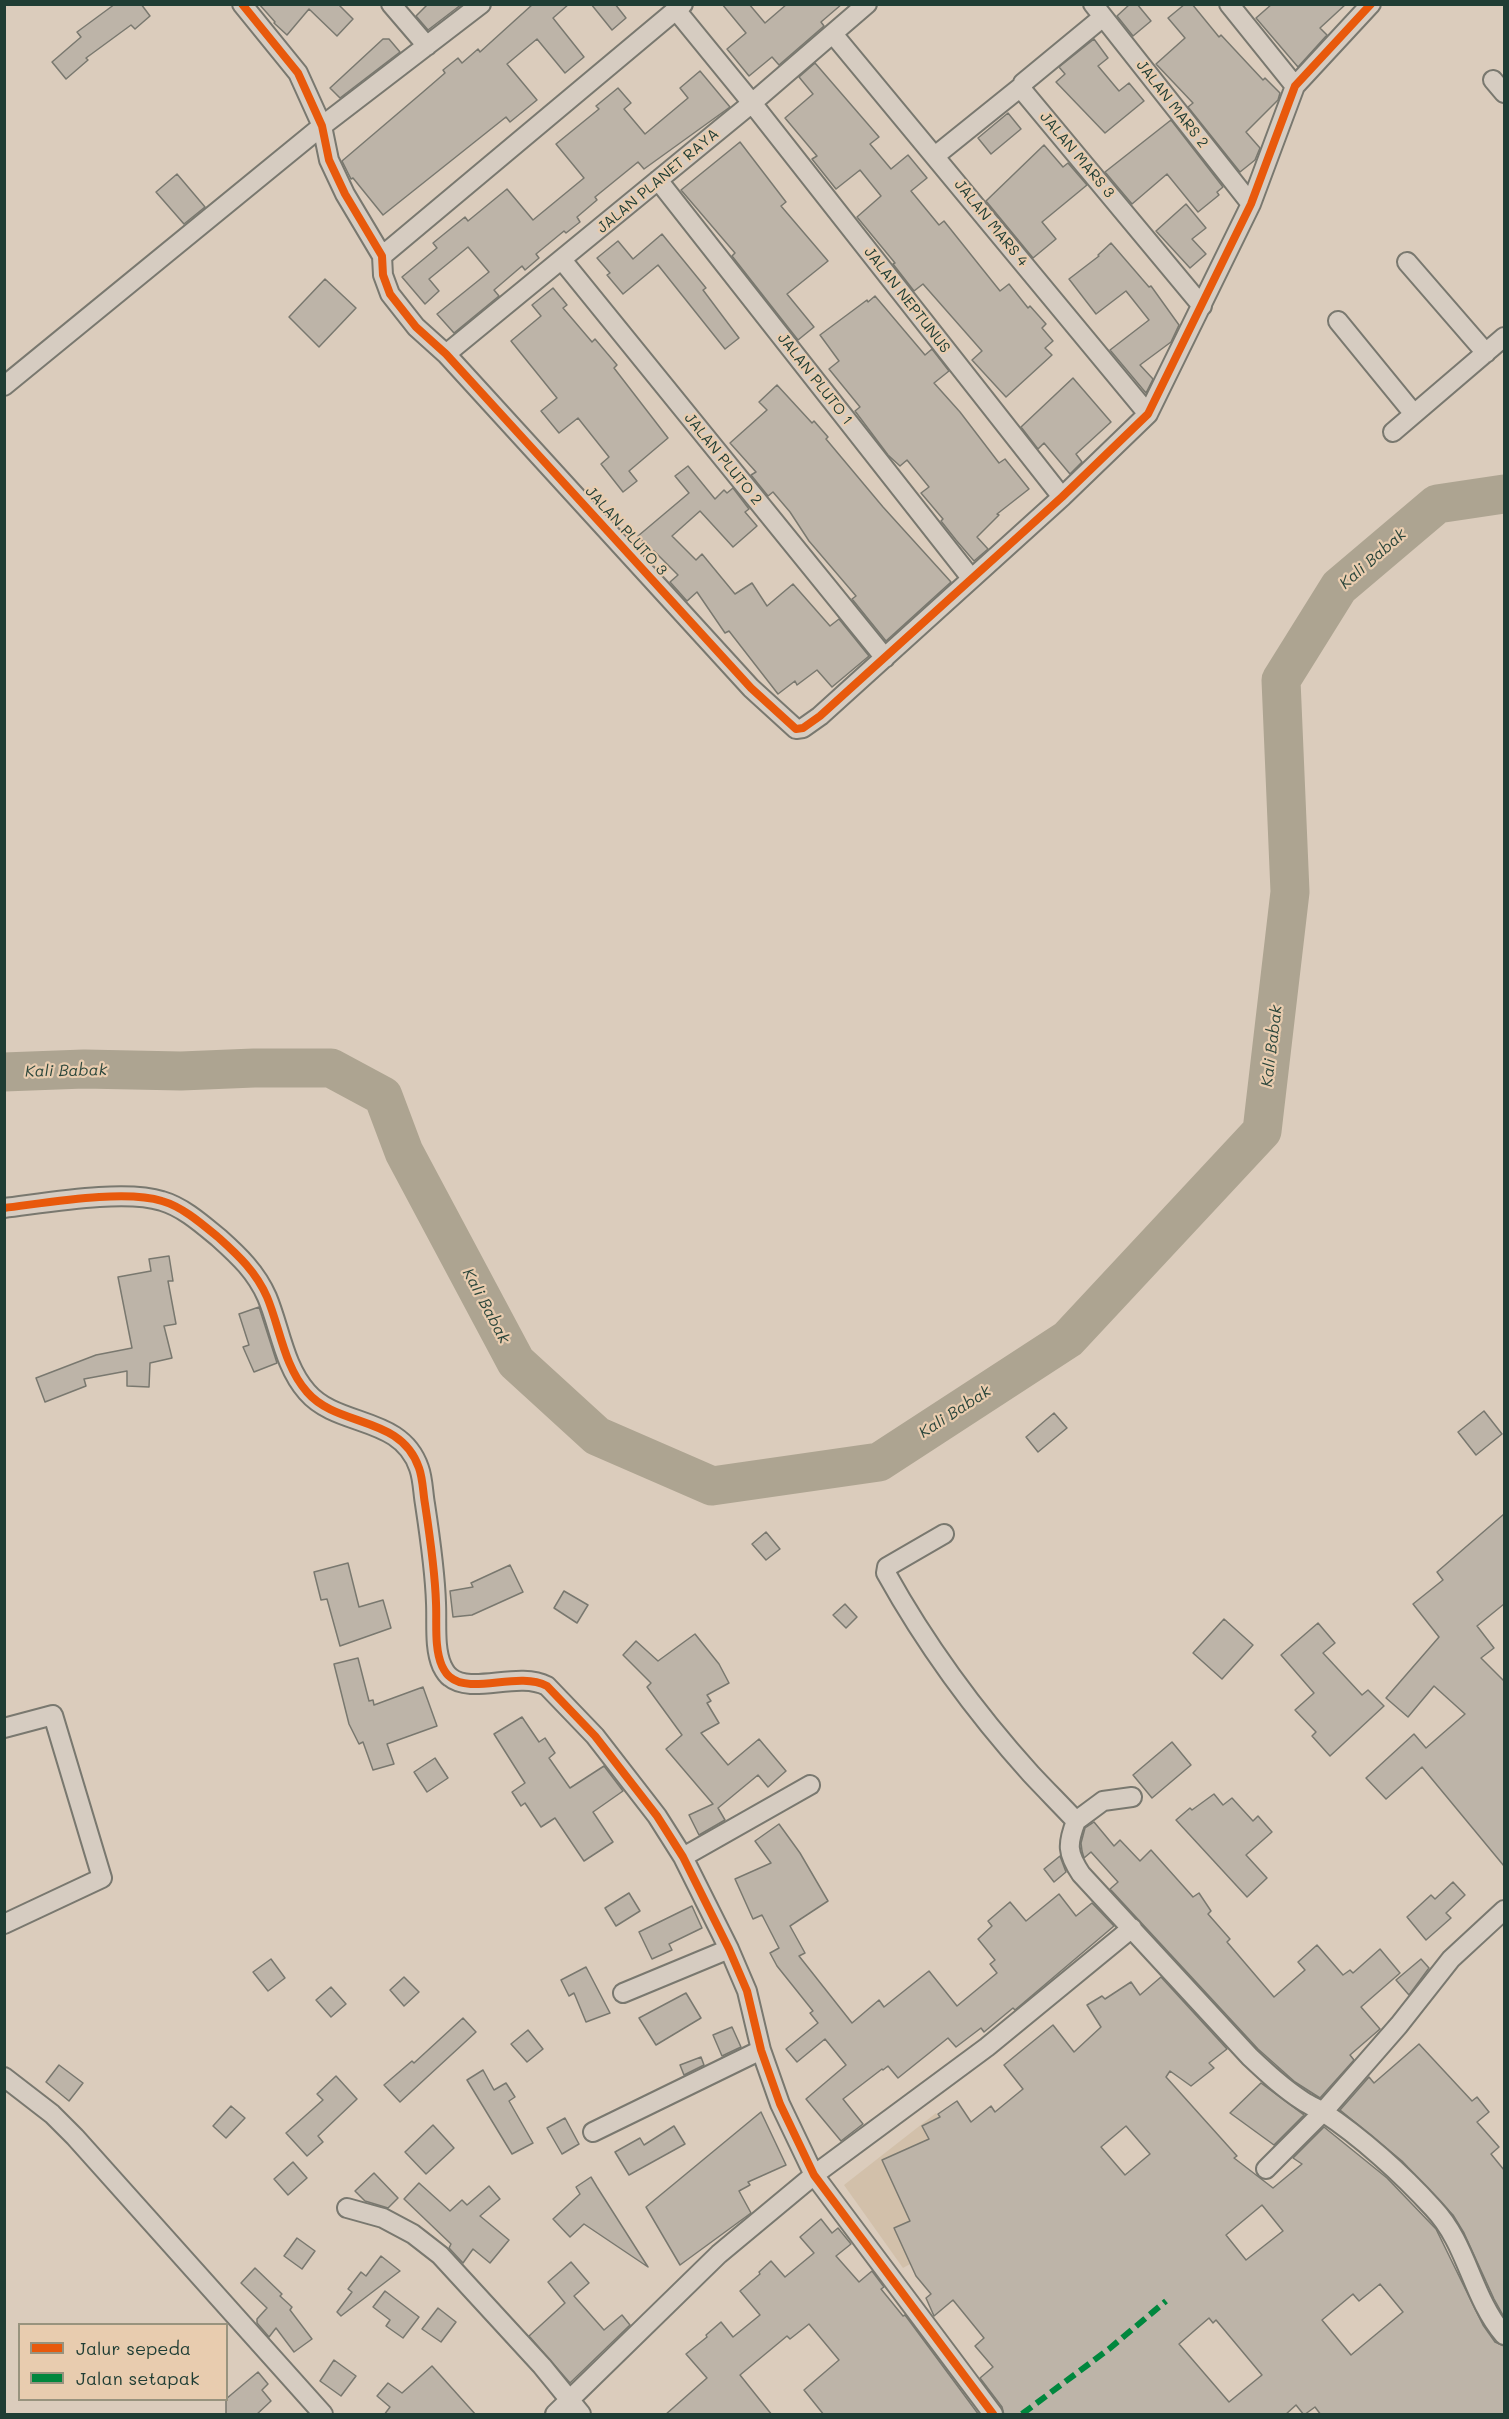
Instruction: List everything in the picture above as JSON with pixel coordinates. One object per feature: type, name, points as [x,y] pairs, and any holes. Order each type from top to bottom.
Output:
[{"type":"street","points":[[242,4],[298,73],[322,126],[329,160],[345,194],[382,256],[679,7]]},
{"type":"street","points":[[391,4],[427,46]]},
{"type":"street","points":[[4,386],[322,126],[481,4]]},
{"type":"street","name":"JALAN PLANET RAYA","points":[[446,354],[752,103],[867,4]]},
{"type":"street","points":[[1229,4],[1295,86]]},
{"type":"street","points":[[885,657],[1062,497],[1148,414],[1251,204],[1295,86],[1370,5]]},
{"type":"street","name":"JALAN NEPTUNUS","points":[[679,7],[1062,497]]},
{"type":"street","points":[[935,156],[1022,86],[1098,11]]},
{"type":"street","name":"JALAN MARS 2","points":[[1098,11],[1251,204]]},
{"type":"street","name":"JALAN MARS 4","points":[[833,34],[1148,414]]},
{"type":"street","name":"JALAN MARS 3","points":[[1022,86],[1023,91],[1202,306]]},
{"type":"street","name":"JALAN PLUTO 1","points":[[658,180],[971,578]]},
{"type":"street","name":"JALAN PLUTO 3","points":[[382,256],[383,275],[390,294],[400,309],[446,354],[751,688],[789,724],[796,729],[803,728],[820,716],[885,657]]},
{"type":"street","name":"JALAN PLUTO 2","points":[[562,260],[885,657]]},
{"type":"street","points":[[1407,262],[1486,353]]},
{"type":"street","points":[[1338,321],[1414,414]]},
{"type":"street","points":[[1393,432],[1504,337]]},
{"type":"street","points":[[4,1208],[116,1197],[144,1197],[164,1201],[198,1220],[243,1260],[263,1288],[296,1378],[308,1394],[324,1407],[367,1422],[399,1439],[412,1451],[420,1471],[428,1521],[436,1599],[438,1649],[442,1666],[458,1683],[477,1684],[522,1679],[536,1680],[547,1686],[595,1736],[657,1816],[684,1857],[729,1949],[747,1991],[761,2050],[780,2104],[814,2175],[993,2415]]},
{"type":"street","points":[[944,1534],[887,1567],[886,1573],[931,1646],[980,1713],[1031,1774],[1076,1821]]},
{"type":"street","points":[[4,1728],[53,1715],[102,1878],[5,1920]]},
{"type":"street","points":[[684,1857],[810,1785]]},
{"type":"street","points":[[1132,1797],[1103,1801],[1076,1821],[1069,1840],[1073,1863],[1258,2065],[1294,2095],[1323,2112],[1370,2148],[1435,2209],[1458,2245],[1482,2305],[1504,2335]]},
{"type":"street","points":[[1266,2169],[1323,2112],[1399,2025],[1451,1959],[1504,1910]]},
{"type":"street","points":[[563,2406],[719,2254],[814,2175],[987,2047],[1132,1928]]},
{"type":"street","points":[[623,1993],[729,1949]]},
{"type":"street","points":[[593,2132],[761,2050]]},
{"type":"street","points":[[4,2077],[52,2114],[75,2137],[323,2415]]},
{"type":"street","points":[[347,2208],[383,2218],[413,2234],[440,2255],[484,2301],[563,2406],[581,2415]]},
{"type":"shaded area","points":[[936,2113],[997,2215],[903,2268],[844,2185]]},
{"type":"building","points":[[115,4],[141,4],[150,16],[135,29],[131,25],[86,58],[88,60],[66,79],[52,62],[81,37],[77,32]]},
{"type":"building","points":[[259,4],[338,4],[353,19],[337,36],[309,9],[287,35]]},
{"type":"building","points":[[428,4],[462,4],[428,30],[416,16]]},
{"type":"building","points":[[533,4],[569,4],[553,18],[584,57],[565,73],[537,39],[507,64],[537,100],[510,122],[506,117],[383,215],[353,178],[351,179],[342,161],[445,73],[443,70],[458,58],[462,63],[478,49],[480,52]]},
{"type":"building","points":[[591,4],[615,4],[626,18],[612,30]]},
{"type":"building","points":[[722,4],[749,4],[765,23],[787,4],[842,4],[821,22],[824,26],[779,65],[772,57],[749,76],[727,49],[746,33]]},
{"type":"building","points":[[1130,4],[1137,4],[1151,21],[1133,36],[1117,16]]},
{"type":"building","points":[[1185,4],[1192,4],[1219,37],[1221,35],[1263,80],[1265,78],[1280,93],[1278,100],[1246,132],[1260,148],[1255,160],[1240,172],[1188,107],[1193,103],[1156,64],[1185,38],[1168,18]]},
{"type":"building","points":[[1272,4],[1346,4],[1320,28],[1327,35],[1298,67],[1256,18]]},
{"type":"building","points":[[383,39],[389,39],[400,52],[340,98],[330,88]]},
{"type":"building","points":[[1094,39],[1108,58],[1098,66],[1119,91],[1129,83],[1144,101],[1105,133],[1056,82],[1065,74],[1059,67]]},
{"type":"building","points":[[815,63],[879,137],[870,144],[891,169],[908,155],[927,178],[911,191],[939,225],[944,221],[1000,291],[1009,284],[1028,308],[1030,306],[1046,324],[1042,328],[1053,341],[1045,348],[1052,355],[1006,397],[972,360],[982,351],[923,284],[914,291],[893,264],[895,263],[857,217],[881,196],[860,170],[836,189],[812,159],[817,156],[785,118],[813,94],[799,77]]},
{"type":"building","points":[[700,71],[730,107],[644,169],[638,162],[595,197],[597,200],[577,217],[580,222],[566,233],[564,231],[536,254],[539,258],[525,270],[522,266],[494,290],[499,296],[454,333],[437,314],[489,272],[468,247],[429,279],[439,291],[425,304],[402,277],[437,248],[433,243],[465,217],[468,221],[507,189],[533,220],[584,178],[556,144],[599,109],[596,106],[618,88],[631,103],[624,109],[645,134],[688,98],[680,88]]},
{"type":"building","points":[[1008,113],[1021,129],[991,154],[978,138]]},
{"type":"building","points":[[1171,120],[1223,187],[1217,192],[1219,195],[1198,212],[1167,174],[1132,204],[1105,172]]},
{"type":"building","points":[[740,142],[786,202],[781,206],[828,261],[787,294],[814,327],[798,340],[732,256],[735,253],[681,190]]},
{"type":"building","points":[[1044,145],[1063,167],[1068,163],[1087,185],[1042,222],[1056,239],[1033,258],[986,201]]},
{"type":"building","points":[[177,174],[205,207],[184,224],[156,192]]},
{"type":"building","points":[[1186,204],[1206,228],[1192,239],[1206,254],[1190,268],[1156,231]]},
{"type":"building","points":[[662,234],[706,288],[703,290],[739,338],[725,349],[658,265],[623,294],[607,275],[610,273],[597,258],[618,241],[633,259]]},
{"type":"building","points":[[1111,243],[1149,287],[1151,286],[1179,325],[1171,342],[1140,365],[1153,379],[1146,393],[1110,350],[1149,320],[1126,291],[1096,314],[1069,279],[1099,256]]},
{"type":"building","points":[[325,279],[356,308],[319,347],[289,317]]},
{"type":"building","points":[[553,288],[567,305],[563,308],[592,342],[595,339],[617,365],[614,368],[668,438],[629,471],[637,481],[623,492],[601,464],[609,457],[578,418],[559,433],[541,411],[557,398],[511,341],[541,316],[532,305]]},
{"type":"building","points":[[875,296],[925,355],[932,349],[949,371],[934,383],[960,412],[999,463],[1005,459],[1029,489],[997,514],[999,515],[977,537],[988,549],[974,561],[921,493],[929,487],[907,460],[900,466],[888,455],[855,411],[860,407],[829,369],[839,361],[820,335]]},
{"type":"building","points":[[1073,378],[1111,422],[1076,454],[1082,462],[1070,474],[1044,443],[1038,449],[1021,427]]},
{"type":"building","points":[[777,385],[812,423],[814,421],[828,437],[826,439],[883,507],[951,582],[886,641],[852,599],[856,596],[809,541],[790,512],[773,492],[768,496],[751,475],[756,472],[730,443],[767,410],[759,402]]},
{"type":"building","points":[[688,466],[715,499],[724,490],[727,493],[733,488],[749,509],[745,512],[757,526],[733,547],[700,511],[672,536],[696,560],[702,554],[735,594],[752,583],[767,606],[793,584],[830,626],[839,619],[869,656],[832,687],[817,670],[797,685],[795,681],[778,694],[729,631],[725,633],[697,592],[687,601],[670,582],[678,575],[654,551],[652,553],[638,536],[689,493],[675,476]]},
{"type":"building","points":[[169,1256],[173,1281],[168,1281],[176,1324],[164,1326],[172,1358],[150,1363],[149,1387],[127,1386],[127,1371],[84,1379],[86,1386],[45,1402],[36,1378],[96,1355],[132,1348],[118,1277],[151,1271],[149,1259]]},
{"type":"building","points":[[259,1307],[277,1363],[254,1372],[243,1347],[249,1345],[239,1314]]},
{"type":"building","points":[[1484,1411],[1502,1434],[1476,1455],[1458,1432]]},
{"type":"building","points":[[1054,1413],[1067,1428],[1038,1452],[1026,1437]]},
{"type":"building","points":[[1504,1514],[1504,1604],[1477,1626],[1494,1648],[1481,1658],[1504,1681],[1504,1866],[1422,1767],[1386,1799],[1366,1778],[1414,1734],[1426,1748],[1465,1714],[1434,1686],[1408,1717],[1386,1698],[1439,1637],[1413,1604],[1443,1580],[1437,1572]]},
{"type":"building","points":[[766,1532],[780,1549],[766,1560],[752,1544]]},
{"type":"building","points":[[348,1563],[359,1607],[383,1600],[391,1628],[340,1646],[327,1599],[321,1600],[314,1572]]},
{"type":"building","points":[[510,1565],[523,1592],[472,1615],[453,1617],[450,1591],[473,1587],[471,1583]]},
{"type":"building","points":[[564,1591],[588,1605],[577,1623],[554,1608]]},
{"type":"building","points":[[845,1604],[857,1617],[846,1628],[833,1615]]},
{"type":"building","points":[[1224,1619],[1253,1645],[1222,1679],[1193,1653]]},
{"type":"building","points":[[1318,1623],[1335,1643],[1323,1653],[1362,1695],[1368,1690],[1384,1706],[1330,1756],[1312,1736],[1316,1732],[1295,1710],[1314,1693],[1281,1655]]},
{"type":"building","points":[[695,1634],[719,1664],[729,1683],[707,1695],[711,1701],[707,1703],[719,1723],[701,1733],[728,1765],[759,1739],[786,1771],[768,1787],[758,1775],[718,1808],[725,1820],[699,1835],[689,1815],[713,1804],[666,1749],[682,1735],[647,1687],[651,1683],[623,1655],[636,1641],[658,1661]]},
{"type":"building","points":[[358,1658],[369,1701],[373,1700],[374,1705],[423,1687],[437,1726],[387,1744],[394,1764],[373,1770],[363,1742],[359,1744],[349,1724],[334,1664]]},
{"type":"building","points":[[522,1717],[539,1742],[545,1738],[555,1753],[549,1758],[570,1788],[604,1766],[623,1791],[593,1812],[613,1842],[584,1861],[555,1818],[541,1827],[525,1803],[521,1806],[512,1792],[525,1783],[494,1734]]},
{"type":"building","points":[[1172,1742],[1191,1765],[1152,1798],[1133,1775]]},
{"type":"building","points":[[435,1758],[448,1778],[427,1792],[414,1772]]},
{"type":"building","points":[[1214,1794],[1223,1805],[1232,1798],[1253,1821],[1258,1816],[1272,1832],[1246,1855],[1267,1878],[1247,1897],[1176,1820],[1190,1808],[1192,1810]]},
{"type":"building","points":[[1094,1822],[1114,1846],[1120,1840],[1140,1861],[1151,1850],[1193,1897],[1199,1893],[1211,1911],[1208,1914],[1230,1939],[1227,1942],[1274,1997],[1305,1970],[1298,1962],[1317,1945],[1343,1975],[1350,1970],[1353,1973],[1380,1949],[1400,1973],[1361,2007],[1380,2029],[1350,2055],[1354,2060],[1320,2098],[1295,2082],[1258,2049],[1110,1889],[1118,1882],[1091,1852],[1084,1858],[1081,1843],[1085,1828]]},
{"type":"building","points":[[779,1824],[800,1853],[828,1901],[790,1926],[805,1953],[799,1956],[852,2023],[879,2000],[884,2007],[929,1971],[957,2006],[997,1973],[990,1964],[995,1960],[978,1939],[992,1926],[988,1921],[1010,1902],[1026,1921],[1059,1894],[1076,1916],[1092,1903],[1114,1926],[1015,2010],[1013,2008],[984,2032],[981,2028],[956,2047],[948,2038],[898,2078],[888,2066],[843,2099],[863,2124],[841,2141],[806,2099],[846,2065],[825,2039],[797,2062],[786,2049],[818,2023],[810,2013],[813,2011],[777,1966],[770,1953],[779,1948],[762,1915],[753,1919],[735,1879],[771,1863],[755,1841]]},
{"type":"building","points":[[1060,1856],[1066,1872],[1054,1882],[1044,1869]]},
{"type":"building","points":[[1453,1882],[1465,1895],[1446,1913],[1451,1918],[1426,1940],[1407,1917],[1431,1895],[1435,1899]]},
{"type":"building","points":[[629,1893],[640,1911],[616,1926],[605,1908]]},
{"type":"building","points":[[692,1906],[702,1928],[669,1944],[672,1950],[652,1959],[639,1932]]},
{"type":"building","points":[[271,1959],[285,1978],[268,1991],[253,1972]]},
{"type":"building","points":[[1421,1959],[1429,1968],[1409,1995],[1396,1980]]},
{"type":"building","points":[[586,1967],[610,2013],[586,2022],[574,1993],[569,1996],[561,1980]]},
{"type":"building","points":[[404,1977],[419,1992],[404,2006],[390,1990]]},
{"type":"building","points":[[1161,1977],[1227,2049],[1209,2063],[1214,2068],[1191,2086],[1170,2071],[1166,2077],[1237,2156],[1234,2158],[1273,2188],[1302,2164],[1293,2158],[1324,2127],[1387,2178],[1436,2229],[1483,2325],[1495,2342],[1504,2346],[1504,2415],[1321,2415],[1315,2407],[1304,2415],[1296,2405],[1285,2415],[1004,2415],[1002,2407],[980,2378],[993,2367],[975,2346],[984,2338],[953,2300],[934,2316],[926,2298],[931,2294],[916,2276],[894,2228],[910,2221],[882,2160],[929,2139],[922,2126],[940,2117],[938,2114],[957,2101],[971,2122],[991,2106],[995,2112],[1023,2089],[1004,2065],[1053,2025],[1074,2052],[1101,2027],[1087,2005],[1102,1996],[1105,1999],[1131,1982],[1140,1995]],"holes":[[[1126,2126],[1150,2154],[1125,2175],[1101,2147]],[[1262,2205],[1283,2231],[1246,2260],[1226,2235]],[[1380,2284],[1403,2312],[1351,2355],[1322,2320],[1353,2294],[1359,2301]],[[1209,2318],[1213,2323],[1216,2320],[1262,2375],[1229,2402],[1179,2344]]]},
{"type":"building","points":[[331,1987],[346,2004],[331,2017],[316,2000]]},
{"type":"building","points":[[686,1993],[701,2018],[656,2045],[639,2018]]},
{"type":"building","points":[[463,2018],[476,2032],[400,2102],[384,2085],[412,2061],[414,2063]]},
{"type":"building","points":[[732,2027],[741,2047],[722,2056],[713,2035]]},
{"type":"building","points":[[528,2030],[543,2049],[527,2062],[511,2044]]},
{"type":"building","points":[[1419,2044],[1472,2101],[1477,2097],[1489,2112],[1477,2122],[1499,2147],[1491,2154],[1504,2170],[1504,2317],[1453,2215],[1402,2161],[1340,2110],[1369,2077],[1374,2083]]},
{"type":"building","points":[[701,2057],[704,2065],[684,2075],[680,2065]]},
{"type":"building","points":[[59,2065],[83,2083],[69,2101],[46,2082]]},
{"type":"building","points":[[483,2070],[494,2090],[506,2083],[515,2097],[509,2101],[533,2143],[512,2154],[467,2080]]},
{"type":"building","points":[[336,2076],[357,2099],[318,2136],[323,2142],[307,2156],[286,2133],[323,2100],[317,2094]]},
{"type":"building","points":[[1261,2083],[1304,2115],[1274,2145],[1230,2113]]},
{"type":"building","points":[[231,2106],[245,2118],[226,2138],[213,2126]]},
{"type":"building","points":[[761,2112],[786,2165],[748,2182],[750,2185],[739,2191],[751,2213],[680,2265],[646,2207]]},
{"type":"building","points":[[565,2118],[579,2144],[562,2154],[547,2128]]},
{"type":"building","points":[[433,2125],[454,2148],[426,2174],[405,2152]]},
{"type":"building","points":[[674,2126],[685,2144],[629,2175],[615,2152],[640,2138],[644,2145]]},
{"type":"building","points":[[293,2162],[307,2178],[288,2195],[274,2179]]},
{"type":"building","points":[[374,2173],[398,2198],[388,2208],[365,2201],[355,2191]]},
{"type":"building","points":[[591,2177],[648,2267],[584,2224],[570,2237],[553,2219],[580,2194],[576,2187]]},
{"type":"building","points":[[419,2183],[450,2211],[462,2200],[467,2205],[489,2186],[500,2199],[480,2216],[509,2240],[490,2263],[473,2249],[463,2263],[449,2248],[451,2244],[404,2199]]},
{"type":"building","points":[[821,2219],[832,2233],[838,2228],[851,2244],[836,2256],[859,2282],[872,2271],[884,2287],[881,2289],[903,2316],[905,2315],[979,2415],[824,2415],[804,2390],[839,2360],[809,2324],[790,2339],[787,2336],[740,2375],[772,2415],[665,2415],[707,2378],[686,2354],[721,2322],[733,2337],[760,2315],[740,2291],[771,2261],[785,2277],[814,2253],[800,2237]]},
{"type":"building","points":[[297,2238],[315,2251],[302,2269],[284,2256]]},
{"type":"building","points":[[381,2256],[400,2271],[341,2316],[337,2312],[352,2292],[348,2289],[361,2272],[366,2276]]},
{"type":"building","points":[[571,2262],[589,2283],[574,2296],[604,2330],[622,2315],[630,2325],[570,2383],[529,2336],[565,2303],[548,2282]]},
{"type":"building","points":[[255,2268],[282,2294],[280,2296],[292,2307],[290,2310],[312,2339],[294,2352],[276,2328],[269,2337],[257,2323],[257,2319],[267,2308],[241,2283]]},
{"type":"building","points":[[385,2291],[419,2317],[403,2338],[386,2326],[390,2320],[373,2307]]},
{"type":"building","points":[[438,2308],[456,2322],[441,2342],[422,2329]]},
{"type":"building","points":[[334,2360],[356,2376],[341,2396],[320,2381]]},
{"type":"building","points":[[432,2366],[476,2415],[384,2415],[390,2407],[377,2396],[388,2383],[402,2393]]},
{"type":"building","points":[[258,2372],[268,2384],[262,2390],[271,2401],[256,2415],[226,2415],[228,2397]]},
{"type":"waterway","name":"Kali Babak","points":[[4,1072],[84,1069],[181,1071],[331,1068],[383,1096],[404,1152],[516,1362],[597,1436],[712,1486],[879,1462],[1068,1339],[1262,1131],[1290,892],[1281,680],[1339,587],[1437,504],[1504,494]]},
{"type":"marked path","points":[[1022,2414],[1109,2349],[1166,2301]]},
{"type":"cycle path","points":[[242,4],[298,73],[322,126],[329,160],[345,194],[382,256],[383,275],[390,294],[416,327],[446,354],[751,688],[796,729],[803,728],[820,716],[1062,497],[1148,414],[1251,204],[1295,86],[1371,4]]},
{"type":"cycle path","points":[[4,1208],[84,1198],[127,1196],[162,1201],[185,1212],[226,1245],[258,1280],[272,1309],[293,1371],[307,1392],[335,1412],[384,1430],[410,1451],[419,1468],[422,1481],[435,1578],[437,1643],[439,1659],[445,1671],[459,1682],[470,1684],[523,1681],[547,1686],[595,1736],[657,1816],[683,1857],[729,1949],[747,1991],[761,2050],[780,2104],[814,2175],[993,2414]]}]
